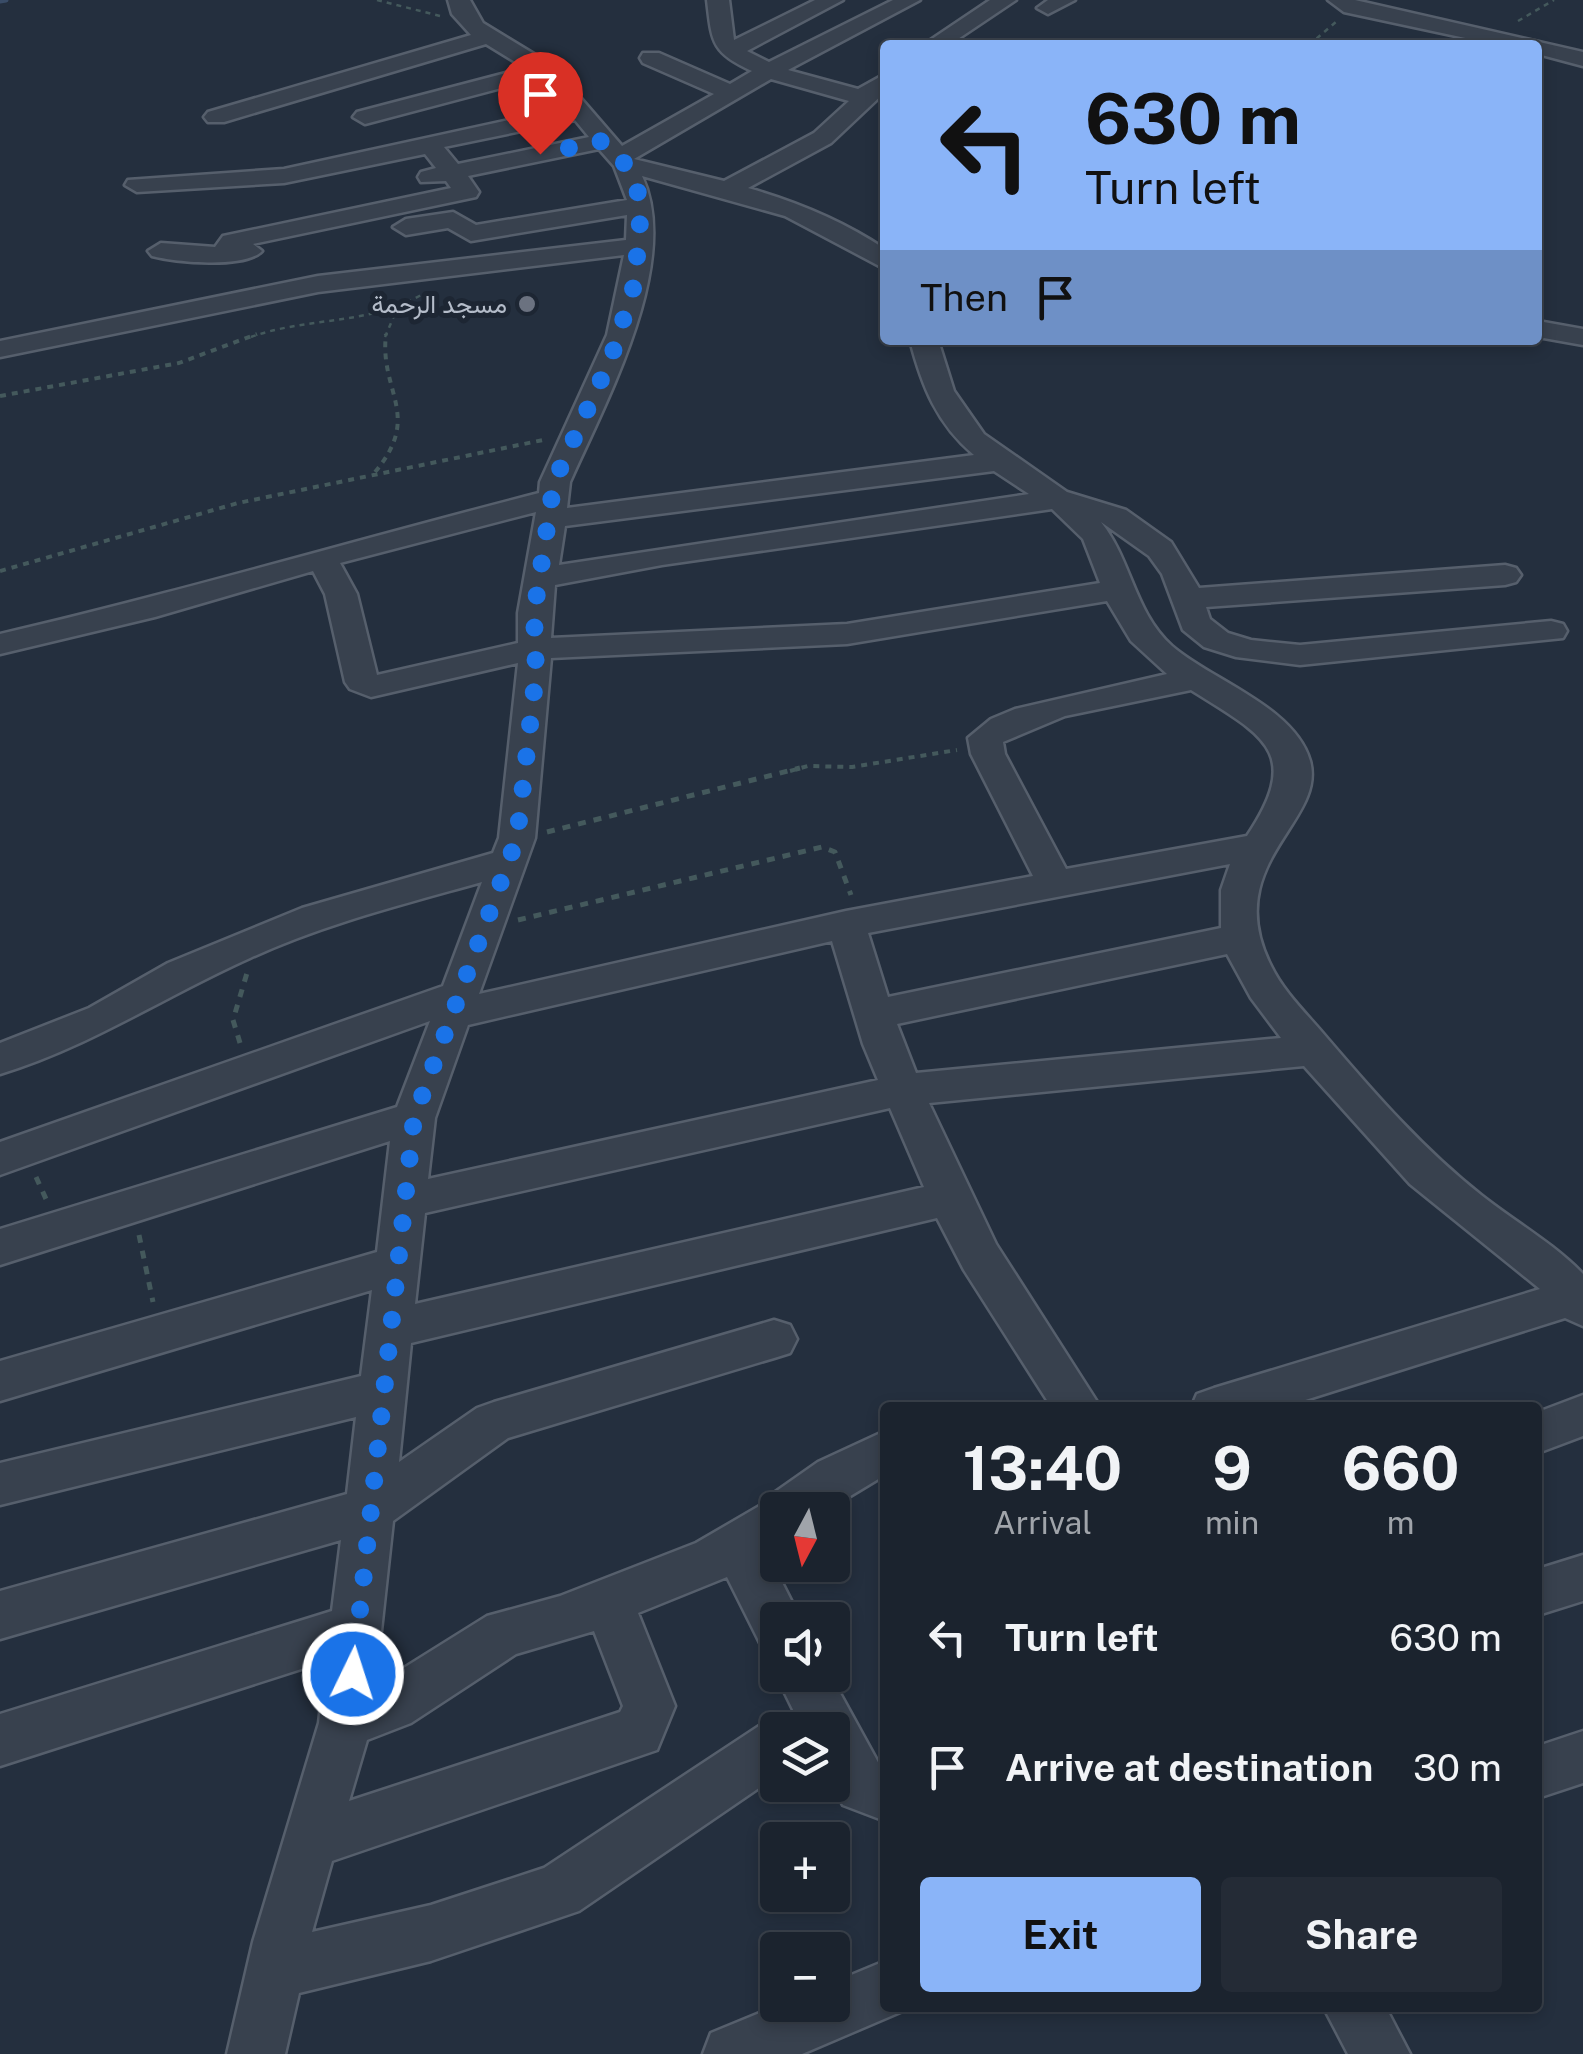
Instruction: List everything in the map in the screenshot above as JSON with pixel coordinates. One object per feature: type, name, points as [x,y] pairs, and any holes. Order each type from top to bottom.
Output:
[{"type":"street","points":[[718,0],[723,43],[735,53],[772,70],[864,96]]},
{"type":"street","points":[[690,74],[832,0]]},
{"type":"street","points":[[942,40],[1005,0]]},
{"type":"street","points":[[298,204],[606,144],[731,92],[904,1]]},
{"type":"street","points":[[1346,4],[1506,40]]},
{"type":"street","points":[[216,117],[472,19],[544,70],[636,185],[640,205],[633,289],[621,334],[560,466],[551,509],[534,613],[535,649],[514,850],[414,1118],[345,1724],[274,1970],[256,2054]]},
{"type":"street","points":[[1542,49],[1583,59]]},
{"type":"street","points":[[651,58],[731,92]]},
{"type":"street","points":[[365,118],[544,70]]},
{"type":"street","points":[[728,190],[752,171],[786,157],[843,124],[864,96],[880,85]]},
{"type":"street","points":[[136,185],[278,185],[431,146],[436,141],[606,144],[806,215],[850,236],[880,257]]},
{"type":"street","points":[[227,248],[468,192],[431,146]]},
{"type":"street","points":[[278,185],[314,225]]},
{"type":"street","points":[[227,248],[278,185]]},
{"type":"street","points":[[161,251],[227,248],[453,220],[471,233],[640,205]]},
{"type":"street","points":[[0,349],[318,284],[638,246]]},
{"type":"street","points":[[1542,330],[1583,338]]},
{"type":"street","points":[[926,345],[945,407],[968,435],[1000,462],[1059,499],[1101,542],[1118,590],[1146,637],[1195,679],[1270,730],[1292,758],[1293,788],[1258,846],[1239,894],[1242,937],[1264,988],[1407,1156],[1470,1211],[1531,1255],[1579,1302],[1235,1402]]},
{"type":"street","points":[[0,644],[144,610],[322,558],[551,509],[1000,462]]},
{"type":"street","points":[[540,578],[662,556],[1059,499],[1102,511],[1136,530],[1174,566],[1190,614],[1202,632],[1231,646],[1265,654],[1300,655],[1551,632]]},
{"type":"street","points":[[322,558],[341,594],[365,685],[388,685],[535,649],[830,636],[1118,590]]},
{"type":"street","points":[[1184,597],[1226,598],[1505,575]]},
{"type":"street","points":[[1056,885],[984,745],[988,734],[1047,712],[1195,679]]},
{"type":"street","points":[[13,1154],[252,1068],[454,1006],[854,923],[1258,846]]},
{"type":"street","points":[[0,1059],[103,1018],[182,972],[241,946],[514,850]]},
{"type":"street","points":[[854,923],[874,1014],[951,1198],[980,1257],[1074,1402]]},
{"type":"street","points":[[874,1014],[1242,937]]},
{"type":"street","points":[[404,1201],[903,1090],[1314,1050]]},
{"type":"street","points":[[0,1247],[414,1118]]},
{"type":"street","points":[[392,1330],[951,1198]]},
{"type":"street","points":[[0,1381],[398,1264]]},
{"type":"street","points":[[0,1614],[369,1510],[494,1422],[774,1338]]},
{"type":"street","points":[[0,1484],[385,1390]]},
{"type":"street","points":[[1542,1431],[1583,1416]]},
{"type":"street","points":[[814,1492],[880,1454]]},
{"type":"street","points":[[345,1724],[392,1704],[506,1633],[561,1620],[758,1533],[773,1602]]},
{"type":"street","points":[[1542,1591],[1583,1578]]},
{"type":"street","points":[[310,1841],[638,1732],[649,1706],[608,1600]]},
{"type":"street","points":[[0,1740],[356,1628]]},
{"type":"street","points":[[274,1970],[431,1933],[558,1891],[760,1755]]},
{"type":"street","points":[[1542,1771],[1583,1757]]},
{"type":"street","points":[[850,1771],[862,1786],[880,1792]]},
{"type":"street","points":[[732,2054],[880,1992]]},
{"type":"street","points":[[1356,2012],[1382,2054]]},
{"type":"path","points":[[377,0],[472,19]]},
{"type":"path","points":[[1315,40],[1346,4]]},
{"type":"path","points":[[0,396],[179,363],[294,324],[397,309],[430,289]]},
{"type":"path","points":[[375,472],[398,438],[399,412],[384,338],[397,309]]},
{"type":"path","points":[[0,571],[238,503],[575,434]]},
{"type":"path","points":[[514,850],[808,766],[852,767],[984,745]]},
{"type":"path","points":[[484,928],[822,847],[836,852],[854,923]]},
{"type":"path","points":[[241,946],[247,976],[233,1020],[252,1068]]},
{"type":"path","points":[[13,1154],[58,1230]]},
{"type":"path","points":[[133,1206],[160,1334]]},
{"type":"waterway","points":[[0,1],[6,0]]},
{"type":"place","name":"مسجد الرحمة","points":[[527,304]]},
{"type":"route","points":[[353,1674],[414,1118],[517,838],[536,673],[534,613],[547,548],[554,482],[621,334],[636,267],[639,195],[625,164],[602,141],[540,154]]}]
